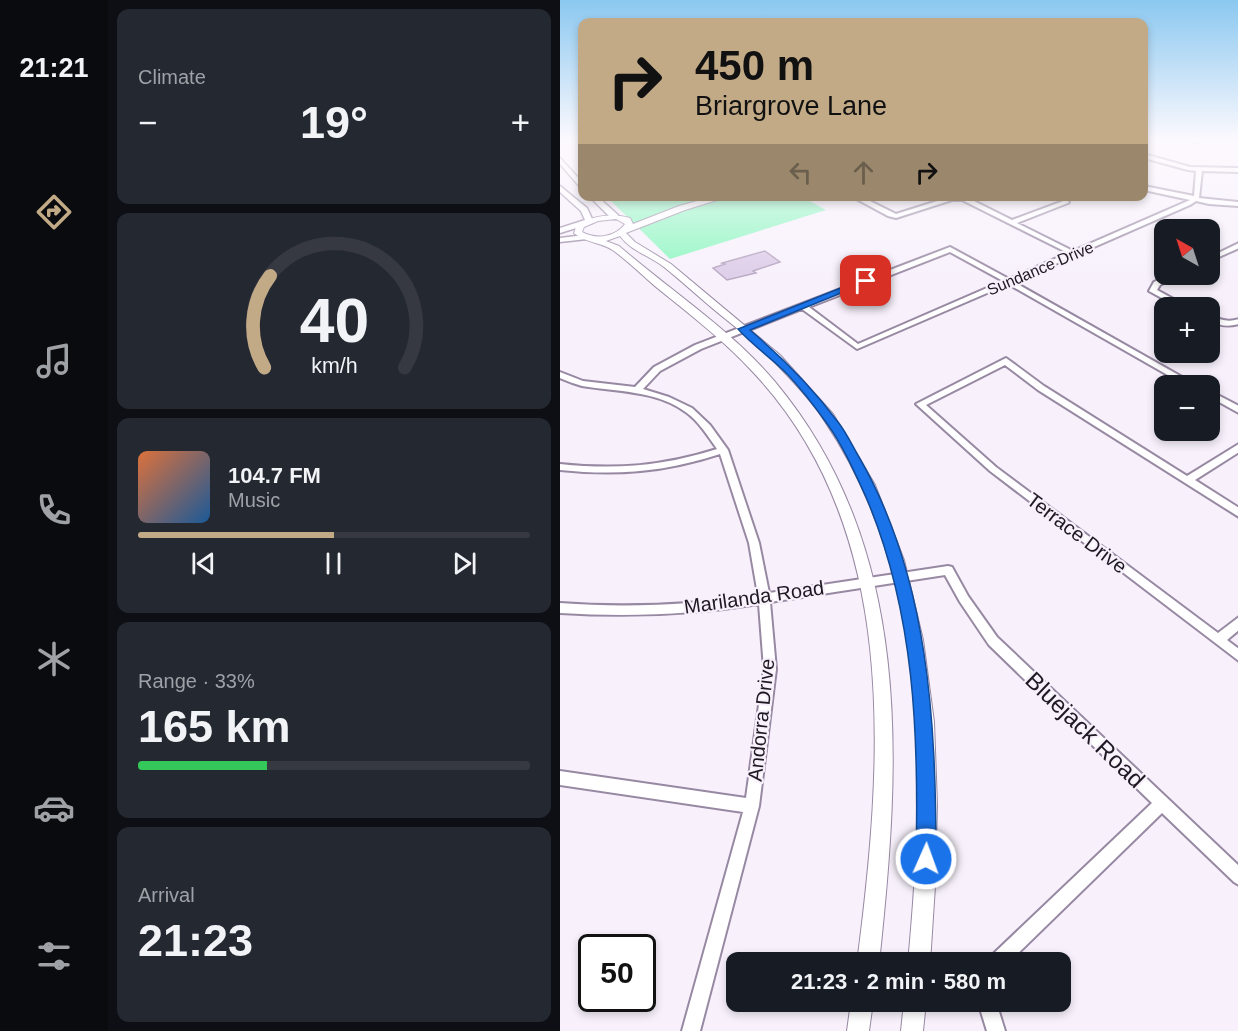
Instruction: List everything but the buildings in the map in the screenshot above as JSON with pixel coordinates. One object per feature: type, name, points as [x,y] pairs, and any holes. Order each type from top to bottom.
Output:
[{"type":"main road","points":[[676,201],[643,214],[587,222],[578,230],[590,238],[616,248],[722,337],[770,382],[810,436],[840,496],[867,580],[880,662],[884,748],[881,854],[869,952]]},
{"type":"main road","points":[[590,238],[624,231],[682,208],[708,201]]},
{"type":"main road","points":[[617,217],[628,222],[624,231],[628,241],[654,256],[676,273],[793,373],[834,425],[869,487],[884,523],[900,576],[918,663],[927,765],[926,859],[921,952]]},
{"type":"main road","points":[[654,280],[676,273]]},
{"type":"main road","points":[[858,1031],[861,1012]]},
{"type":"main road","points":[[912,1031],[915,1012]]},
{"type":"street","points":[[560,188],[584,210],[587,222],[560,231]]},
{"type":"street","points":[[1194,199],[1198,188]]},
{"type":"street","points":[[1148,189],[1194,199],[1238,204]]},
{"type":"street","name":"Sundance Drive","points":[[803,306],[857,347],[1182,207],[1194,199]]},
{"type":"street","points":[[598,201],[617,217]]},
{"type":"street","points":[[863,201],[896,216],[945,201]]},
{"type":"street","points":[[967,201],[1074,254]]},
{"type":"street","points":[[1013,222],[1066,201]]},
{"type":"street","points":[[560,240],[590,238]]},
{"type":"street","points":[[1220,254],[1238,245]]},
{"type":"street","points":[[637,390],[657,369],[677,357],[722,337],[950,249],[1174,375]]},
{"type":"street","points":[[1157,285],[1152,288],[1153,291],[1165,297]]},
{"type":"street","points":[[1220,322],[1232,324],[1238,321]]},
{"type":"street","name":"Terrace Drive","points":[[1188,480],[1041,388],[1006,361],[920,404],[993,469],[1238,656]]},
{"type":"street","name":"Andorra Drive","points":[[560,375],[582,383],[637,390],[666,399],[689,410],[724,450],[754,543],[764,597],[770,669],[752,806],[691,1031]]},
{"type":"street","points":[[1220,400],[1238,410]]},
{"type":"street","points":[[1238,447],[1188,480],[1238,513]]},
{"type":"street","points":[[560,467],[590,471],[636,471],[668,467],[724,450]]},
{"type":"street","name":"Marilanda Road","points":[[560,608],[588,611],[663,611],[948,570]]},
{"type":"street","name":"Bluejack Road","points":[[948,570],[964,599],[993,641],[1238,877]]},
{"type":"street","points":[[1218,640],[1238,622]]},
{"type":"street","points":[[560,778],[752,806]]},
{"type":"street","points":[[1007,952],[1160,804]]},
{"type":"street","points":[[990,1012],[996,1031]]},
{"type":"green space","points":[[611,201],[810,201],[826,210],[670,259]]},
{"type":"route","points":[[866,281],[743,329],[793,373],[825,412],[845,442],[869,487],[884,523],[904,589],[922,691],[927,765],[926,859]]}]
